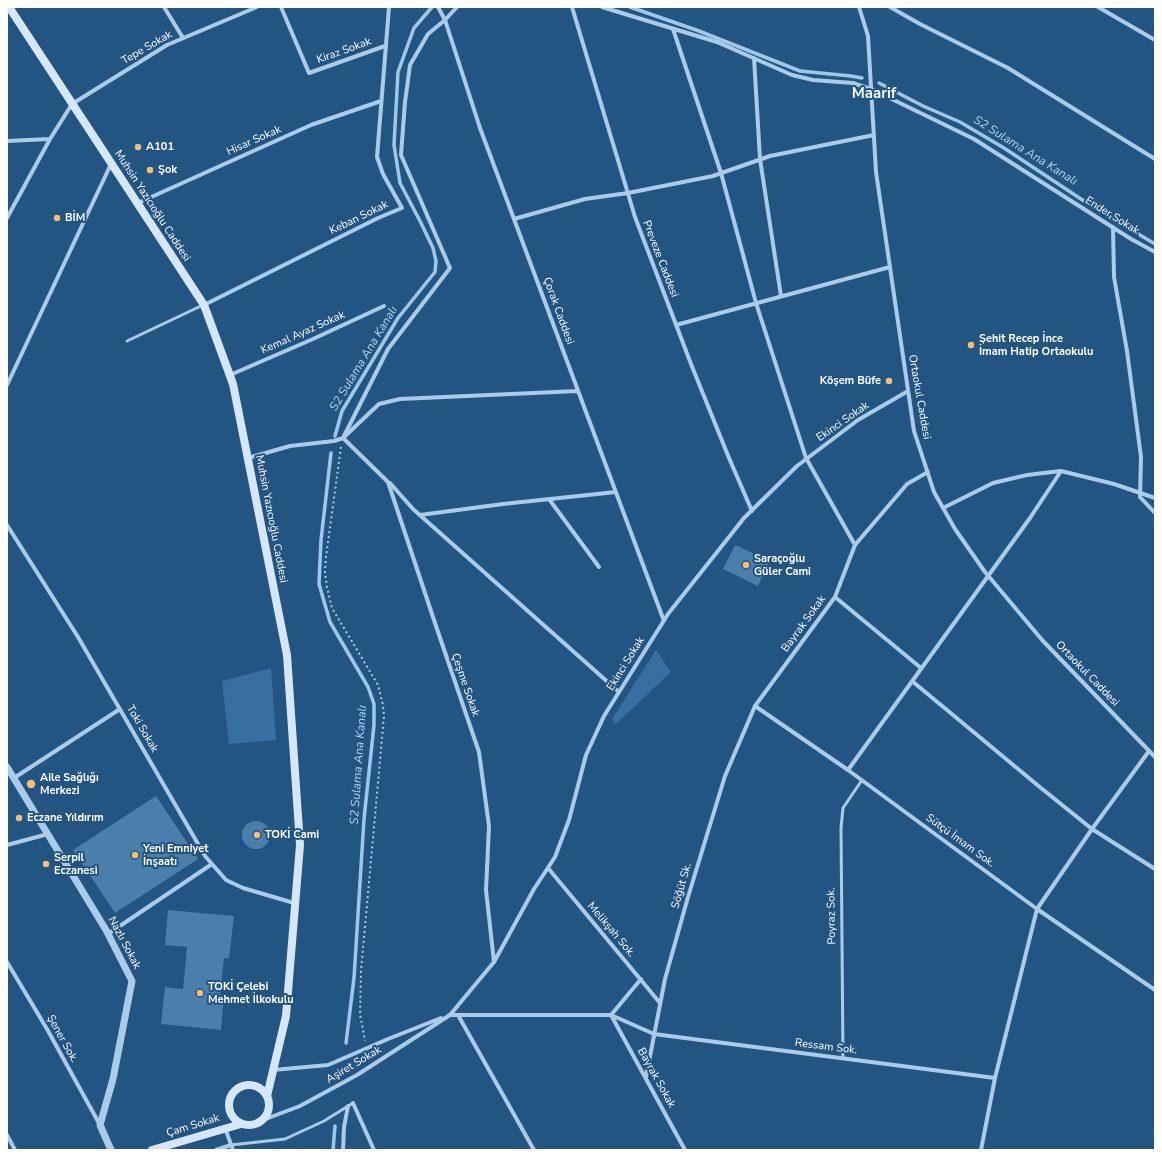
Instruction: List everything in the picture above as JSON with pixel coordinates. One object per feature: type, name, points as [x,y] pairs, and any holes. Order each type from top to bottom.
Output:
[{"type":"main road","name":"Muhsin Yazıcıoğlu Caddesi","points":[[9,10],[204,305],[233,384],[287,655],[300,845],[294,903],[286,1016],[267,1096]]},
{"type":"main road","points":[[250,1084],[262,1089],[267,1096],[269,1108],[263,1120],[257,1124],[251,1125],[241,1124],[233,1118],[228,1106],[232,1093],[237,1088],[250,1084]]},
{"type":"main road","name":"Çam Sokak","points":[[152,1150],[241,1124]]},
{"type":"street","points":[[164,7],[183,38]]},
{"type":"street","name":"Tepe Sokak","points":[[72,104],[167,45],[258,7]]},
{"type":"street","name":"Kiraz Sokak","points":[[281,7],[309,73],[385,46]]},
{"type":"street","name":"Keban Sokak","points":[[204,305],[378,218],[402,208],[383,174],[377,157],[389,7]]},
{"type":"street","name":"Çorak Caddesi","points":[[438,7],[445,20],[480,128],[664,621]]},
{"type":"street","points":[[343,438],[388,349],[450,268],[402,155],[405,102],[410,65],[428,34],[445,20],[457,7]]},
{"type":"street","name":"Preveze Caddesi","points":[[572,7],[635,217],[676,325],[729,458],[752,511]]},
{"type":"street","name":"Ender Sokak","points":[[602,7],[717,42],[792,75],[813,80],[853,83],[871,89],[974,139],[1155,252]]},
{"type":"street","name":"Ortaokul Caddesi","points":[[859,7],[868,36],[876,172],[914,431],[934,492],[955,529],[988,575],[1043,641],[1155,757]]},
{"type":"street","points":[[890,7],[920,24],[1008,68],[1155,159]]},
{"type":"street","points":[[1098,7],[1155,40]]},
{"type":"street","points":[[673,29],[721,173],[756,303],[806,458],[856,545]]},
{"type":"street","points":[[754,58],[760,159],[781,296]]},
{"type":"street","name":"Hisar Sokak","points":[[137,203],[311,125],[381,101]]},
{"type":"street","points":[[7,218],[50,139],[72,104]]},
{"type":"street","points":[[514,219],[585,199],[628,193],[713,176],[770,156],[874,135]]},
{"type":"street","points":[[7,141],[50,139]]},
{"type":"street","points":[[7,385],[111,164]]},
{"type":"street","points":[[1113,227],[1114,277],[1127,351],[1141,457],[1139,493],[1141,500],[1155,513]]},
{"type":"street","points":[[676,325],[890,267]]},
{"type":"street","name":"Kemal Ayaz Sokak","points":[[229,375],[313,339],[384,306]]},
{"type":"street","points":[[248,458],[290,446],[327,442],[343,438],[380,404],[400,399],[578,391]]},
{"type":"street","name":"Ekinci Sokak","points":[[450,1014],[494,962],[534,889],[555,857],[569,820],[586,755],[604,716],[664,621],[740,524],[797,466],[858,420],[908,391]]},
{"type":"street","name":"Çeşme Sokak","points":[[343,438],[388,482],[479,752],[489,826],[486,890],[494,962]]},
{"type":"street","points":[[848,770],[1030,518],[1061,471]]},
{"type":"street","points":[[944,508],[992,484],[1027,475],[1061,471],[1114,484],[1155,498]]},
{"type":"street","name":"Bayrak Sokak","points":[[755,706],[835,597],[856,545],[907,484],[928,472]]},
{"type":"street","points":[[388,482],[420,515],[619,692]]},
{"type":"street","points":[[420,515],[616,492]]},
{"type":"street","points":[[548,499],[598,567]]},
{"type":"street","name":"Toki Sokak","points":[[7,525],[78,637],[205,856],[226,880],[243,888],[294,903]]},
{"type":"street","points":[[835,597],[921,668]]},
{"type":"street","points":[[912,681],[1092,829],[1155,869]]},
{"type":"street","name":"Sütçü İmam Sok.","points":[[755,706],[862,780],[1037,909],[1155,990]]},
{"type":"street","name":"Söğüt Sk.","points":[[646,1077],[665,979],[686,904],[725,776],[755,706]]},
{"type":"street","points":[[14,778],[120,709]]},
{"type":"street","points":[[981,1150],[995,1078],[1037,909],[1092,829],[1149,751]]},
{"type":"street","name":"Nazlı Sokak","points":[[7,767],[108,934],[132,981],[113,1079],[100,1125]]},
{"type":"street","points":[[7,845],[48,834]]},
{"type":"street","points":[[108,934],[212,864]]},
{"type":"street","name":"Melikşah Sok.","points":[[548,868],[660,1003]]},
{"type":"street","name":"Şener Sok.","points":[[7,962],[47,1029],[100,1125]]},
{"type":"street","points":[[611,1015],[641,980]]},
{"type":"street","name":"Aşiret Sokak","points":[[263,1120],[300,1106],[357,1075],[450,1014]]},
{"type":"street","name":"Aşiret Sokak","points":[[273,1070],[328,1066],[366,1048],[450,1014],[611,1015],[654,1034]]},
{"type":"street","points":[[458,1015],[534,1150]]},
{"type":"street","name":"Bayrak Sokak","points":[[611,1015],[684,1148]]},
{"type":"street","name":"Ressam Sok.","points":[[654,1034],[995,1078]]},
{"type":"street","points":[[353,1103],[374,1150]]},
{"type":"street","points":[[344,1150],[344,1127],[348,1106]]},
{"type":"street","points":[[100,1125],[111,1150]]},
{"type":"street","points":[[224,1128],[233,1150]]},
{"type":"street","points":[[7,1135],[16,1150]]},
{"type":"street","points":[[216,1150],[231,1145]]},
{"type":"street","points":[[679,1150],[684,1148]]},
{"type":"lane","points":[[127,341],[204,305]]},
{"type":"lane","name":"Poyraz Sok.","points":[[843,1058],[840,828],[843,808],[862,780]]},
{"type":"lane","points":[[231,1145],[285,1139],[324,1121],[353,1103]]},
{"type":"path","points":[[343,438],[326,557],[327,587],[332,608],[378,685],[384,705],[360,970],[360,1014],[366,1048]]},
{"type":"shaded area","points":[[656,650],[671,672],[616,724],[612,719]]},
{"type":"shaded area","points":[[271,668],[276,740],[229,744],[222,681]]},
{"type":"building","name":"Saraçoğlu Güler Cami","points":[[735,545],[770,561],[758,586],[723,569]]},
{"type":"building","name":"Yeni Emniyet İnşaatı","points":[[156,796],[198,859],[115,913],[73,850]]},
{"type":"building","name":"TOKİ Cami","points":[[256,821],[266,825],[270,835],[266,845],[256,849],[246,845],[242,835],[246,825]]},
{"type":"building","points":[[168,910],[234,916],[229,958],[224,958],[220,996],[224,996],[221,1030],[161,1024],[165,987],[183,989],[187,947],[165,945]]},
{"type":"waterway","name":"S2 Sulama Ana Kanalı","points":[[335,436],[342,411],[398,318],[435,272],[436,261],[433,248],[400,183],[394,145],[398,72],[414,28],[432,7]]},
{"type":"waterway","name":"S2 Sulama Ana Kanalı","points":[[630,7],[699,31],[800,71],[862,78]]},
{"type":"waterway","name":"S2 Sulama Ana Kanalı","points":[[879,83],[923,106],[960,122],[1004,148],[1090,205],[1155,244]]},
{"type":"waterway","name":"S2 Sulama Ana Kanalı","points":[[331,453],[321,540],[319,584],[330,622],[368,687],[374,704],[374,725],[364,819],[354,978],[346,1043]]},
{"type":"waterway","name":"S2 Sulama Ana Kanalı","points":[[333,1150],[335,1126]]},
{"type":"place","name":"A101","points":[[138,147]]},
{"type":"place","name":"Şok","points":[[150,170]]},
{"type":"place","name":"BİM","points":[[57,218]]},
{"type":"place","name":"Şehit Recep İnce İmam Hatip Ortaokulu","points":[[971,345]]},
{"type":"place","name":"Köşem Büfe","points":[[889,381]]},
{"type":"place","name":"Saraçoğlu Güler Cami","points":[[746,565]]},
{"type":"place","name":"Aile Sağlığı Merkezi","points":[[31,784]]},
{"type":"place","name":"Eczane Yıldırım","points":[[19,818]]},
{"type":"place","name":"TOKİ Cami","points":[[257,835]]},
{"type":"place","name":"Yeni Emniyet İnşaatı","points":[[135,855]]},
{"type":"place","name":"Serpil Eczanesi","points":[[46,864]]},
{"type":"place","name":"TOKİ Çelebi Mehmet İlkokulu","points":[[200,993]]},
{"type":"district","name":"Maarif","points":[[874,94]]}]
